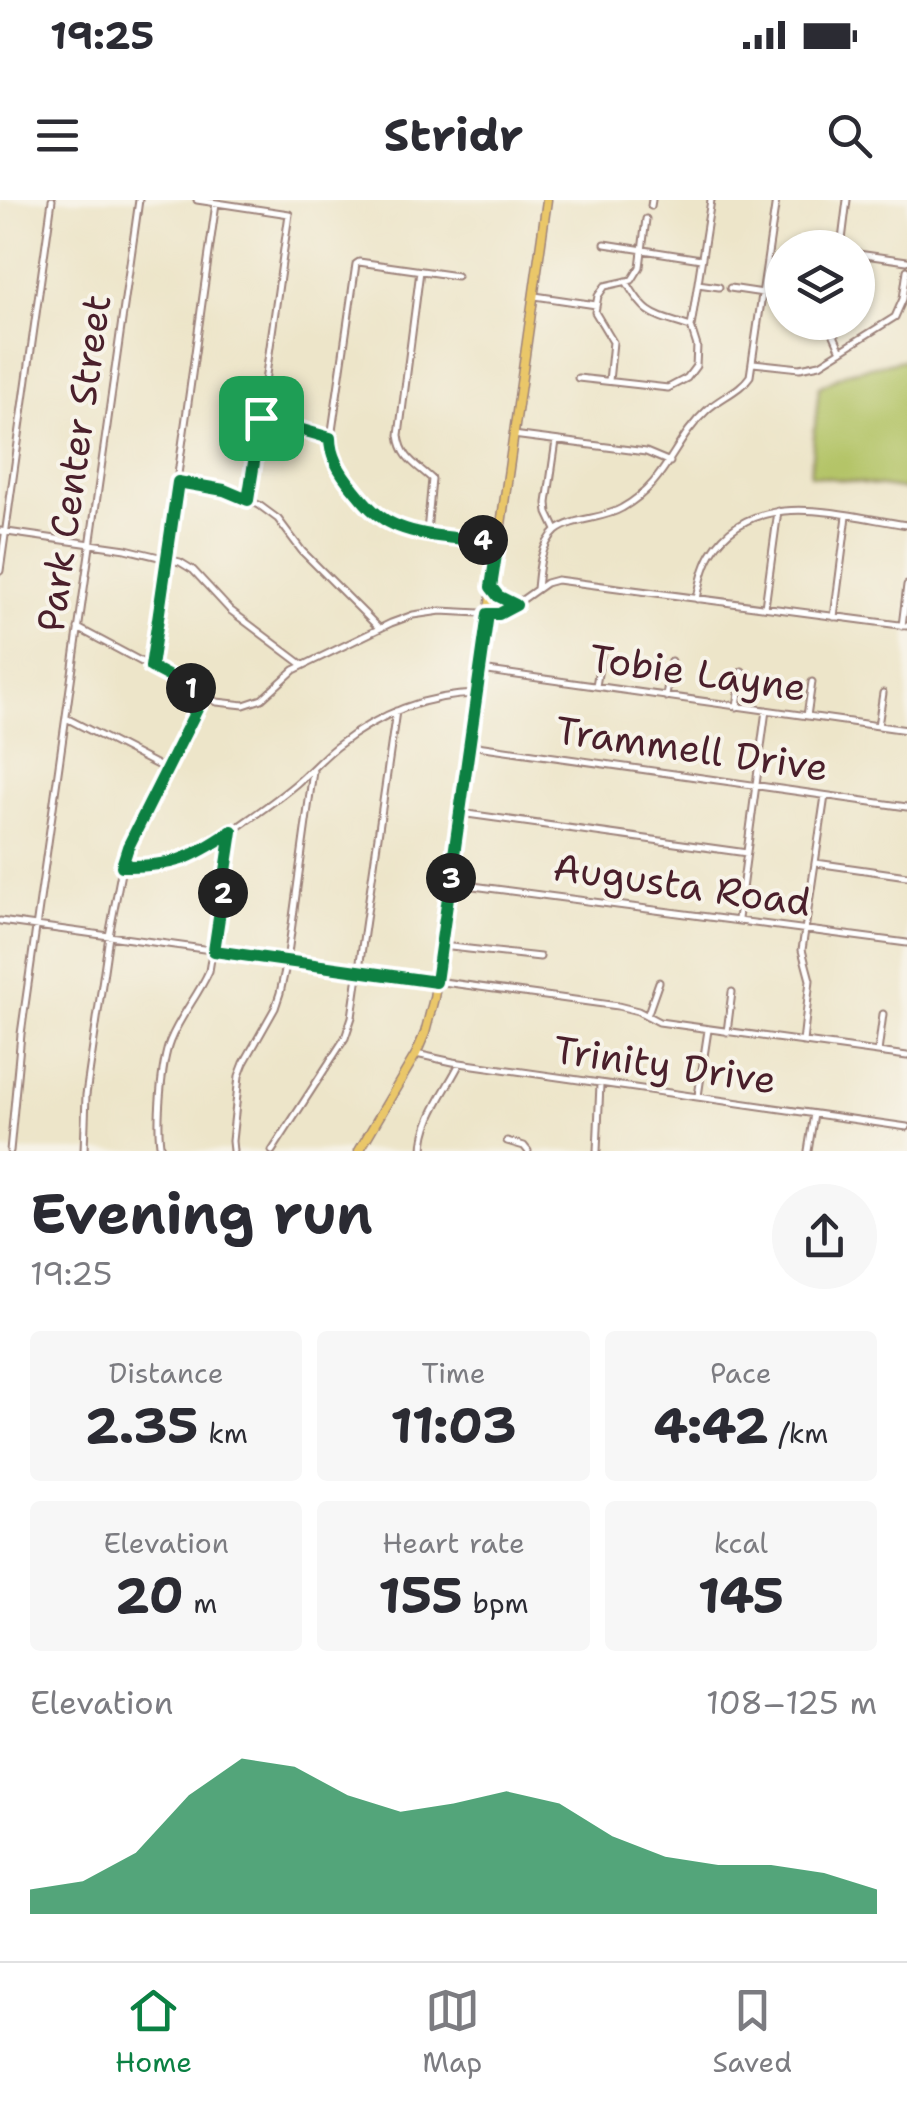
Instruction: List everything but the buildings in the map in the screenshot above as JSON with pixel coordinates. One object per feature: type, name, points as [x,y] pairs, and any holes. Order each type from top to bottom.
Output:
[{"type":"main road","points":[[359,1151],[416,1054],[425,1033],[436,982],[547,200]]},
{"type":"main road","points":[[491,587],[498,596],[516,605]]},
{"type":"street","points":[[0,571],[52,200]]},
{"type":"street","name":"Park Center Street","points":[[10,1151],[17,1069],[139,200]]},
{"type":"street","points":[[197,200],[288,214],[248,500]]},
{"type":"street","points":[[578,378],[668,388],[687,378],[696,366],[698,354],[692,327],[711,200]]},
{"type":"street","points":[[537,589],[542,553],[557,531],[620,510],[642,494],[658,479],[708,409],[745,383],[753,363],[776,200]]},
{"type":"street","points":[[844,230],[848,200]]},
{"type":"street","points":[[151,667],[216,203]]},
{"type":"street","points":[[610,382],[612,342],[595,312],[596,304],[605,286],[632,280],[640,266],[646,218]]},
{"type":"street","points":[[605,244],[701,259]]},
{"type":"street","points":[[875,256],[907,261]]},
{"type":"street","points":[[457,276],[356,264],[330,438],[332,452],[339,468],[376,514],[394,525],[498,542]]},
{"type":"street","points":[[753,363],[800,368],[841,352],[895,317],[903,299],[907,270]]},
{"type":"street","points":[[420,271],[399,434],[407,460],[432,479],[427,533]]},
{"type":"street","points":[[626,281],[648,312],[692,327]]},
{"type":"street","points":[[697,284],[719,288]]},
{"type":"street","points":[[730,288],[763,293]]},
{"type":"street","points":[[534,296],[596,304]]},
{"type":"street","points":[[836,340],[841,352]]},
{"type":"street","points":[[261,418],[330,438]]},
{"type":"street","points":[[513,436],[646,452],[670,462]]},
{"type":"street","points":[[556,440],[548,513],[557,531]]},
{"type":"street","points":[[178,482],[224,490],[278,519],[302,550],[379,628]]},
{"type":"street","points":[[765,608],[778,511]]},
{"type":"street","points":[[696,599],[716,547],[743,523],[763,514],[812,511],[907,525]]},
{"type":"street","points":[[834,617],[847,516]]},
{"type":"street","points":[[3,532],[167,557],[192,570],[230,610],[303,665]]},
{"type":"street","points":[[78,628],[230,705],[262,699],[303,665],[379,628],[440,610],[499,614],[546,583],[566,580],[904,626],[907,585]]},
{"type":"street","points":[[596,686],[602,650]]},
{"type":"street","points":[[666,697],[671,661]]},
{"type":"street","name":"Tobie Layne","points":[[481,670],[907,730]]},
{"type":"street","points":[[738,706],[742,671]]},
{"type":"street","points":[[807,716],[812,682]]},
{"type":"street","points":[[878,726],[883,693]]},
{"type":"street","points":[[122,866],[153,867],[199,852],[296,784],[362,729],[438,696],[477,694]]},
{"type":"street","points":[[84,1151],[86,1095],[122,866],[204,695]]},
{"type":"street","points":[[738,919],[766,710]]},
{"type":"street","points":[[272,1151],[345,1038],[352,1017],[396,711]]},
{"type":"street","points":[[66,718],[168,770]]},
{"type":"street","name":"Trammell Drive","points":[[470,745],[907,807]]},
{"type":"street","points":[[233,1151],[239,1076],[275,1008],[287,961],[313,768]]},
{"type":"street","points":[[803,1042],[810,980],[802,950],[825,796]]},
{"type":"street","points":[[460,813],[747,853]]},
{"type":"street","points":[[161,1151],[166,1054],[200,991],[214,951],[232,831]]},
{"type":"street","points":[[816,862],[907,876]]},
{"type":"street","name":"Augusta Road","points":[[450,882],[907,943]]},
{"type":"street","points":[[0,921],[618,1006],[660,1022],[907,1056]]},
{"type":"street","points":[[442,946],[540,957]]},
{"type":"street","points":[[647,1016],[659,982]]},
{"type":"street","points":[[727,1032],[732,992]]},
{"type":"street","points":[[878,1052],[883,1014]]},
{"type":"street","points":[[698,1096],[708,1029]]},
{"type":"street","name":"Trinity Drive","points":[[416,1054],[907,1127]]},
{"type":"street","points":[[423,1151],[429,1119],[460,1063]]},
{"type":"street","points":[[597,1151],[600,1083]]},
{"type":"street","points":[[808,1151],[814,1114]]},
{"type":"street","points":[[507,1141],[528,1151]]},
{"type":"green space","points":[[907,359],[907,490],[810,475],[819,387],[848,372]]},
{"type":"route","points":[[261,418],[330,438],[332,452],[347,481],[384,520],[411,530],[498,542],[491,587],[498,596],[516,605],[499,614],[488,614],[436,982],[214,951],[232,831],[178,862],[153,867],[122,866],[204,695],[151,667],[178,482],[224,490],[248,500],[261,418]]}]
